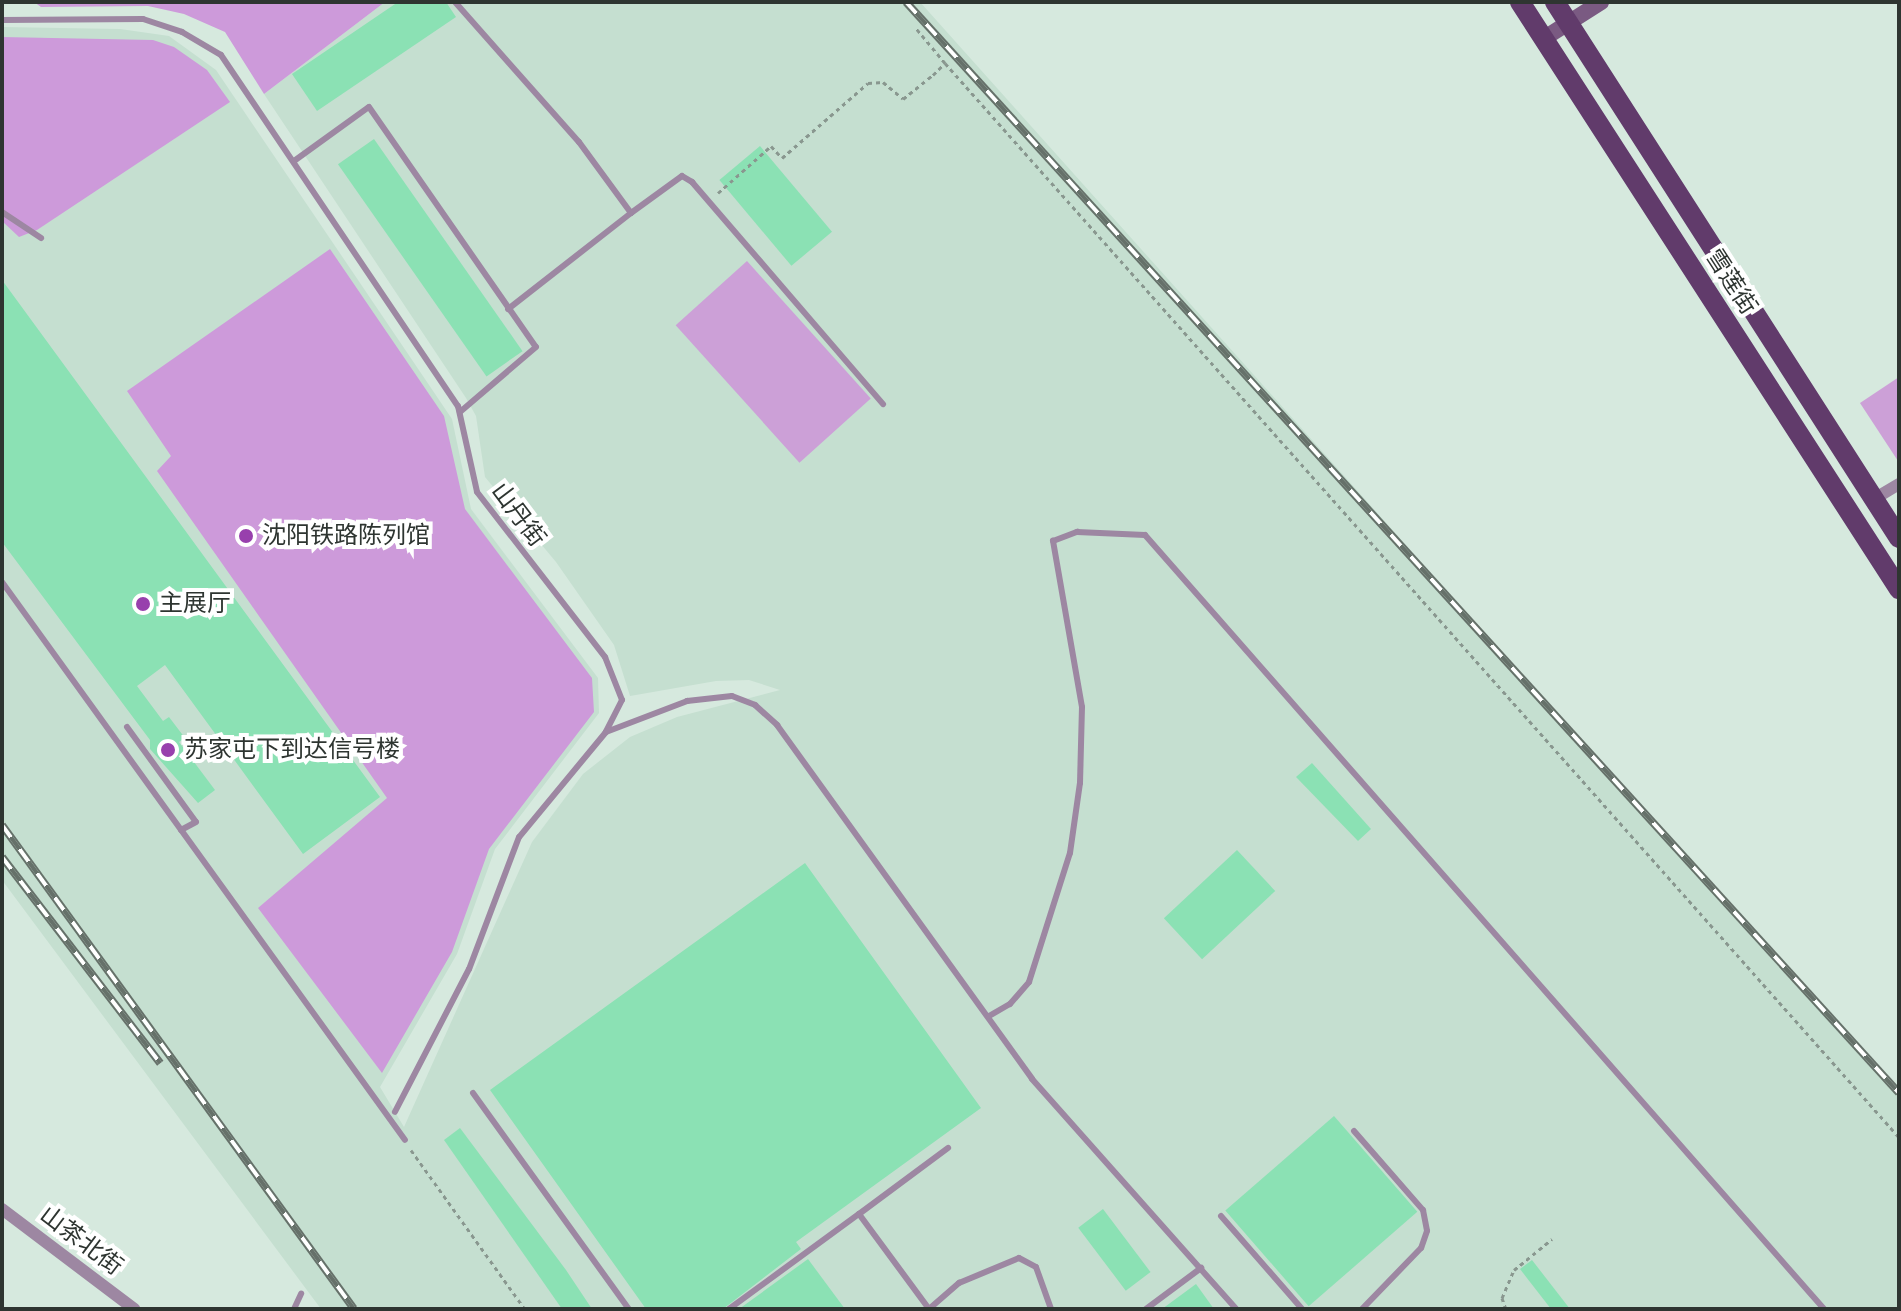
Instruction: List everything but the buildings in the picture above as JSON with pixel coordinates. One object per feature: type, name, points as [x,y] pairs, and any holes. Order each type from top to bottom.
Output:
[{"type":"main road","name":"雪莲街","points":[[1520,2],[1899,589]]},
{"type":"main road","name":"雪莲街","points":[[1555,2],[1899,538]]},
{"type":"main road","points":[[1543,39],[1601,2]]},
{"type":"street","points":[[1874,499],[1899,484]]},
{"type":"street","name":"山茶北街","points":[[2,1209],[134,1309]]},
{"type":"lane","points":[[455,2],[579,142],[631,213]]},
{"type":"lane","name":"山丹街","points":[[2,20],[143,19],[182,32],[221,55],[460,412],[477,492],[605,657],[622,700],[606,732],[519,837],[469,969],[395,1112]]},
{"type":"lane","points":[[294,161],[369,107],[536,347],[460,412]]},
{"type":"lane","points":[[508,309],[682,176],[709,201],[883,404]]},
{"type":"lane","points":[[2,212],[41,238]]},
{"type":"lane","points":[[989,1016],[1010,1004],[1029,982],[1070,853],[1080,783],[1082,707],[1053,541],[1077,532],[1145,535],[1824,1309]]},
{"type":"lane","points":[[2,582],[405,1140]]},
{"type":"lane","points":[[606,732],[687,701],[732,696],[755,705],[777,725],[1032,1079],[1236,1309]]},
{"type":"lane","points":[[127,727],[196,822],[181,830]]},
{"type":"lane","points":[[124,751],[138,742]]},
{"type":"lane","points":[[473,1093],[629,1309]]},
{"type":"lane","points":[[1354,1131],[1423,1210],[1427,1231],[1421,1248],[1362,1309]]},
{"type":"lane","points":[[729,1309],[948,1148]]},
{"type":"lane","points":[[859,1214],[929,1309],[959,1283],[1019,1258],[1036,1267],[1051,1309]]},
{"type":"lane","points":[[1221,1216],[1302,1309]]},
{"type":"lane","points":[[1146,1309],[1201,1268]]},
{"type":"lane","points":[[294,1309],[301,1294]]},
{"type":"path","points":[[915,27],[1899,1137]]},
{"type":"path","points":[[709,201],[771,146],[782,158],[868,83],[883,82],[903,99],[945,63]]},
{"type":"path","points":[[405,1140],[525,1309]]},
{"type":"path","points":[[1506,1309],[1502,1298],[1514,1270],[1552,1239]]},
{"type":"shaded area","points":[[34,2],[385,2],[264,94],[225,32],[184,14],[148,6],[41,7]]},
{"type":"shaded area","points":[[385,2],[920,2],[1899,1096],[1899,1309],[321,1309],[2,880],[2,27],[120,29],[169,36],[216,70],[452,419],[471,509],[598,678],[599,713],[495,849],[457,954],[380,1087],[404,1127],[532,842],[583,774],[630,737],[677,717],[780,690],[749,680],[716,681],[630,696],[614,645],[556,562],[485,477],[476,416],[466,398],[264,94]]},
{"type":"shaded area","points":[[2,37],[153,40],[174,47],[207,70],[230,102],[37,230],[19,237],[2,221]]},
{"type":"shaded area","points":[[330,249],[444,416],[465,509],[592,678],[594,712],[489,849],[452,952],[382,1073],[258,908],[387,798],[157,471],[171,456],[127,391]]},
{"type":"shaded area","points":[[747,261],[871,398],[799,463],[676,325]]},
{"type":"shaded area","points":[[1899,377],[1899,460],[1898,461],[1860,403]]},
{"type":"railway","points":[[906,2],[1899,1093]]},
{"type":"railway","points":[[2,825],[354,1309]]},
{"type":"railway","points":[[2,857],[160,1063]]},
{"type":"place","name":"沈阳铁路陈列馆","points":[[246,536]]},
{"type":"place","name":"主展厅","points":[[143,604]]},
{"type":"place","name":"苏家屯下到达信号楼","points":[[168,750]]}]
